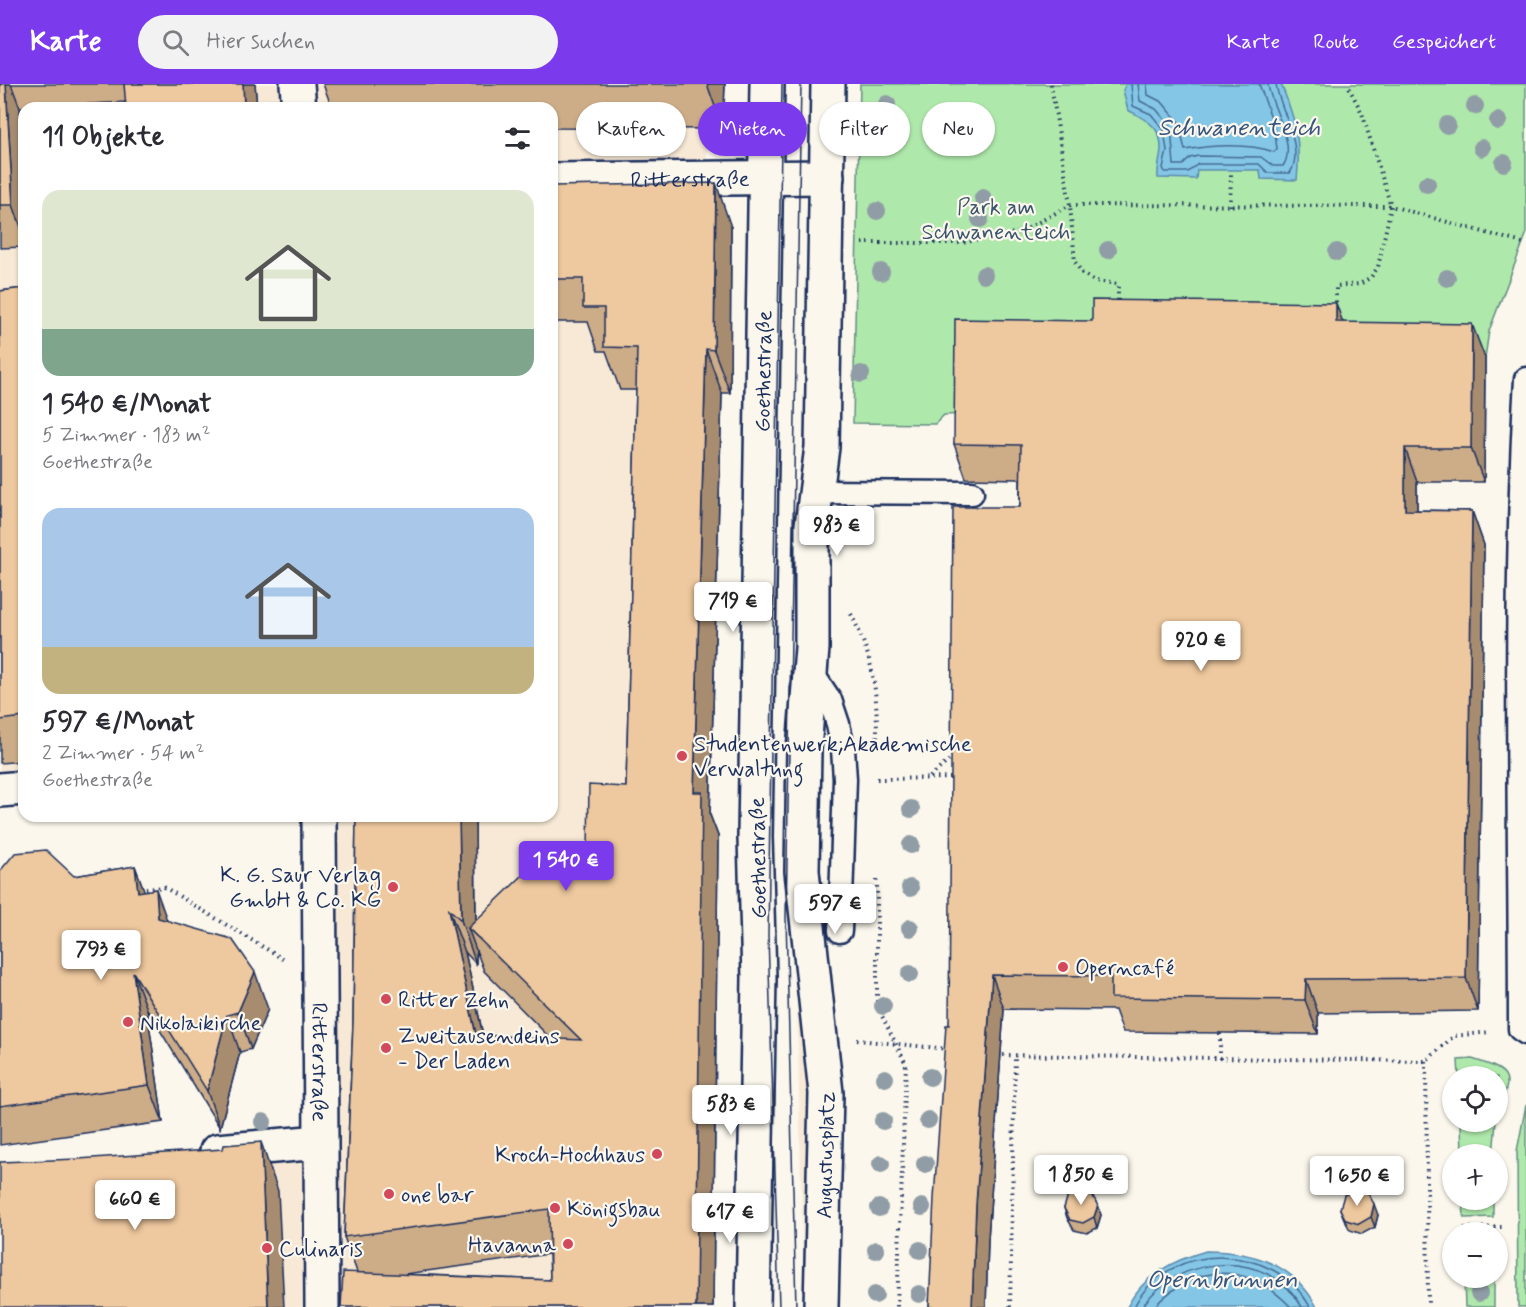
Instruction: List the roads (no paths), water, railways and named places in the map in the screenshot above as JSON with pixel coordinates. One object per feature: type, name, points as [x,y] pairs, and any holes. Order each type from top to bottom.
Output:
[{"type":"street","name":"Goethestraße","points":[[753,1307],[759,978],[755,837],[767,84]]},
{"type":"street","name":"Goethestraße","points":[[816,1004],[802,871],[804,750],[810,670],[812,525],[822,447],[828,84]]},
{"type":"street","name":"Ritterstraße","points":[[558,180],[826,177]]},
{"type":"street","points":[[0,790],[18,788]]},
{"type":"street","name":"Ritterstraße","points":[[319,822],[322,1307]]},
{"type":"street","name":"Augustusplatz","points":[[816,1004],[826,1093],[821,1307]]},
{"type":"street","points":[[193,1154],[320,1142]]},
{"type":"lane","points":[[1526,379],[1522,502],[1520,1029],[1526,1033]]},
{"type":"lane","points":[[816,492],[972,493]]},
{"type":"lane","points":[[810,670],[830,700],[843,749],[840,931]]},
{"type":"water","name":"Schwanenteich","points":[[1126,84],[1281,84],[1298,142],[1297,180],[1261,179],[1260,170],[1197,170],[1196,179],[1158,178],[1161,150],[1159,135],[1152,125],[1128,110],[1123,90]]},
{"type":"water","name":"Opernbrunnen","points":[[1206,1251],[1256,1257],[1284,1270],[1308,1292],[1317,1307],[1127,1307],[1142,1286],[1160,1270]]},
{"type":"tram line","points":[[779,1307],[768,935],[782,84]]},
{"type":"tram line","points":[[796,1307],[786,917],[801,84]]},
{"type":"place","name":"Studentenwerk;Akademische Verwaltung","points":[[682,756]]},
{"type":"place","name":"K. G. Saur Verlag GmbH & Co. KG","points":[[393,887]]},
{"type":"place","name":"Operncafé","points":[[1063,967]]},
{"type":"place","name":"Ritter Zehn","points":[[386,999]]},
{"type":"place","name":"Nikolaikirche","points":[[128,1022]]},
{"type":"place","name":"Zweitausendeins - Der Laden","points":[[386,1048]]},
{"type":"place","name":"Kroch-Hochhaus","points":[[657,1154]]},
{"type":"place","name":"one bar","points":[[389,1194]]},
{"type":"place","name":"Königsbau","points":[[555,1208]]},
{"type":"place","name":"Havanna","points":[[568,1244]]},
{"type":"place","name":"Culinaris","points":[[267,1248]]},
{"type":"park label","name":"Park am Schwanenteich","points":[[996,218]]}]
